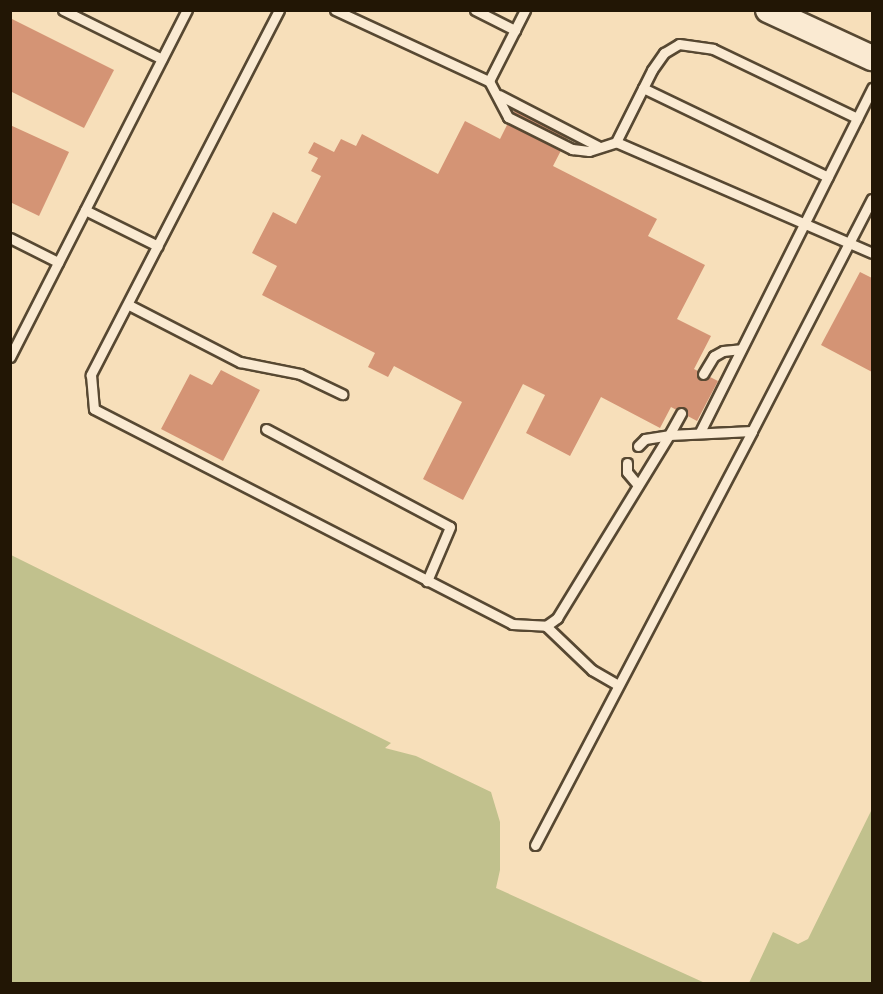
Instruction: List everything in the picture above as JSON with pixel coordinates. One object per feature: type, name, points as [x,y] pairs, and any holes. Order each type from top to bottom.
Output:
[{"type":"street","points":[[768,10],[873,58]]},
{"type":"lane","points":[[63,10],[162,59]]},
{"type":"lane","points":[[10,357],[187,10]]},
{"type":"lane","points":[[279,10],[91,375],[94,410],[512,624],[546,626],[557,618],[681,412]]},
{"type":"lane","points":[[335,10],[489,81],[499,95],[501,108],[508,117],[572,149],[589,151],[598,146],[616,142],[873,253]]},
{"type":"lane","points":[[475,10],[514,30]]},
{"type":"lane","points":[[489,81],[525,10]]},
{"type":"lane","points":[[616,142],[643,88],[664,53],[679,44],[713,49],[857,118]]},
{"type":"lane","points":[[643,88],[828,177]]},
{"type":"lane","points":[[700,432],[873,88]]},
{"type":"lane","points":[[499,95],[598,146]]},
{"type":"lane","points":[[535,845],[873,199]]},
{"type":"lane","points":[[85,210],[158,246]]},
{"type":"lane","points":[[10,238],[58,262]]},
{"type":"lane","points":[[129,305],[240,362],[300,374],[342,394]]},
{"type":"lane","points":[[703,374],[714,356],[723,351],[741,349]]},
{"type":"lane","points":[[266,429],[450,527],[427,581]]},
{"type":"lane","points":[[638,446],[645,439],[669,435],[752,431]]},
{"type":"lane","points":[[627,463],[627,472],[638,485]]},
{"type":"lane","points":[[546,626],[592,670],[618,686]]},
{"type":"green space","points":[[11,555],[391,743],[385,748],[416,756],[491,792],[500,822],[500,870],[496,888],[705,983],[11,983]]},
{"type":"green space","points":[[872,809],[872,983],[749,983],[773,932],[798,944],[808,939]]},
{"type":"building","points":[[10,18],[114,70],[84,128],[10,91]]},
{"type":"building","points":[[517,105],[570,133],[553,166],[657,219],[648,236],[705,265],[677,319],[711,336],[694,369],[718,381],[697,421],[671,407],[660,428],[601,397],[570,456],[526,433],[545,395],[523,384],[463,500],[423,479],[462,402],[394,366],[388,377],[368,367],[375,353],[262,295],[277,266],[252,253],[273,212],[296,224],[321,176],[311,171],[318,158],[308,153],[314,142],[334,152],[341,139],[356,146],[362,134],[438,174],[465,121],[500,139]]},
{"type":"building","points":[[10,125],[69,152],[39,216],[10,202]]},
{"type":"building","points":[[860,272],[872,278],[872,372],[821,345]]},
{"type":"building","points":[[221,370],[260,390],[223,461],[161,429],[190,374],[212,385]]}]
